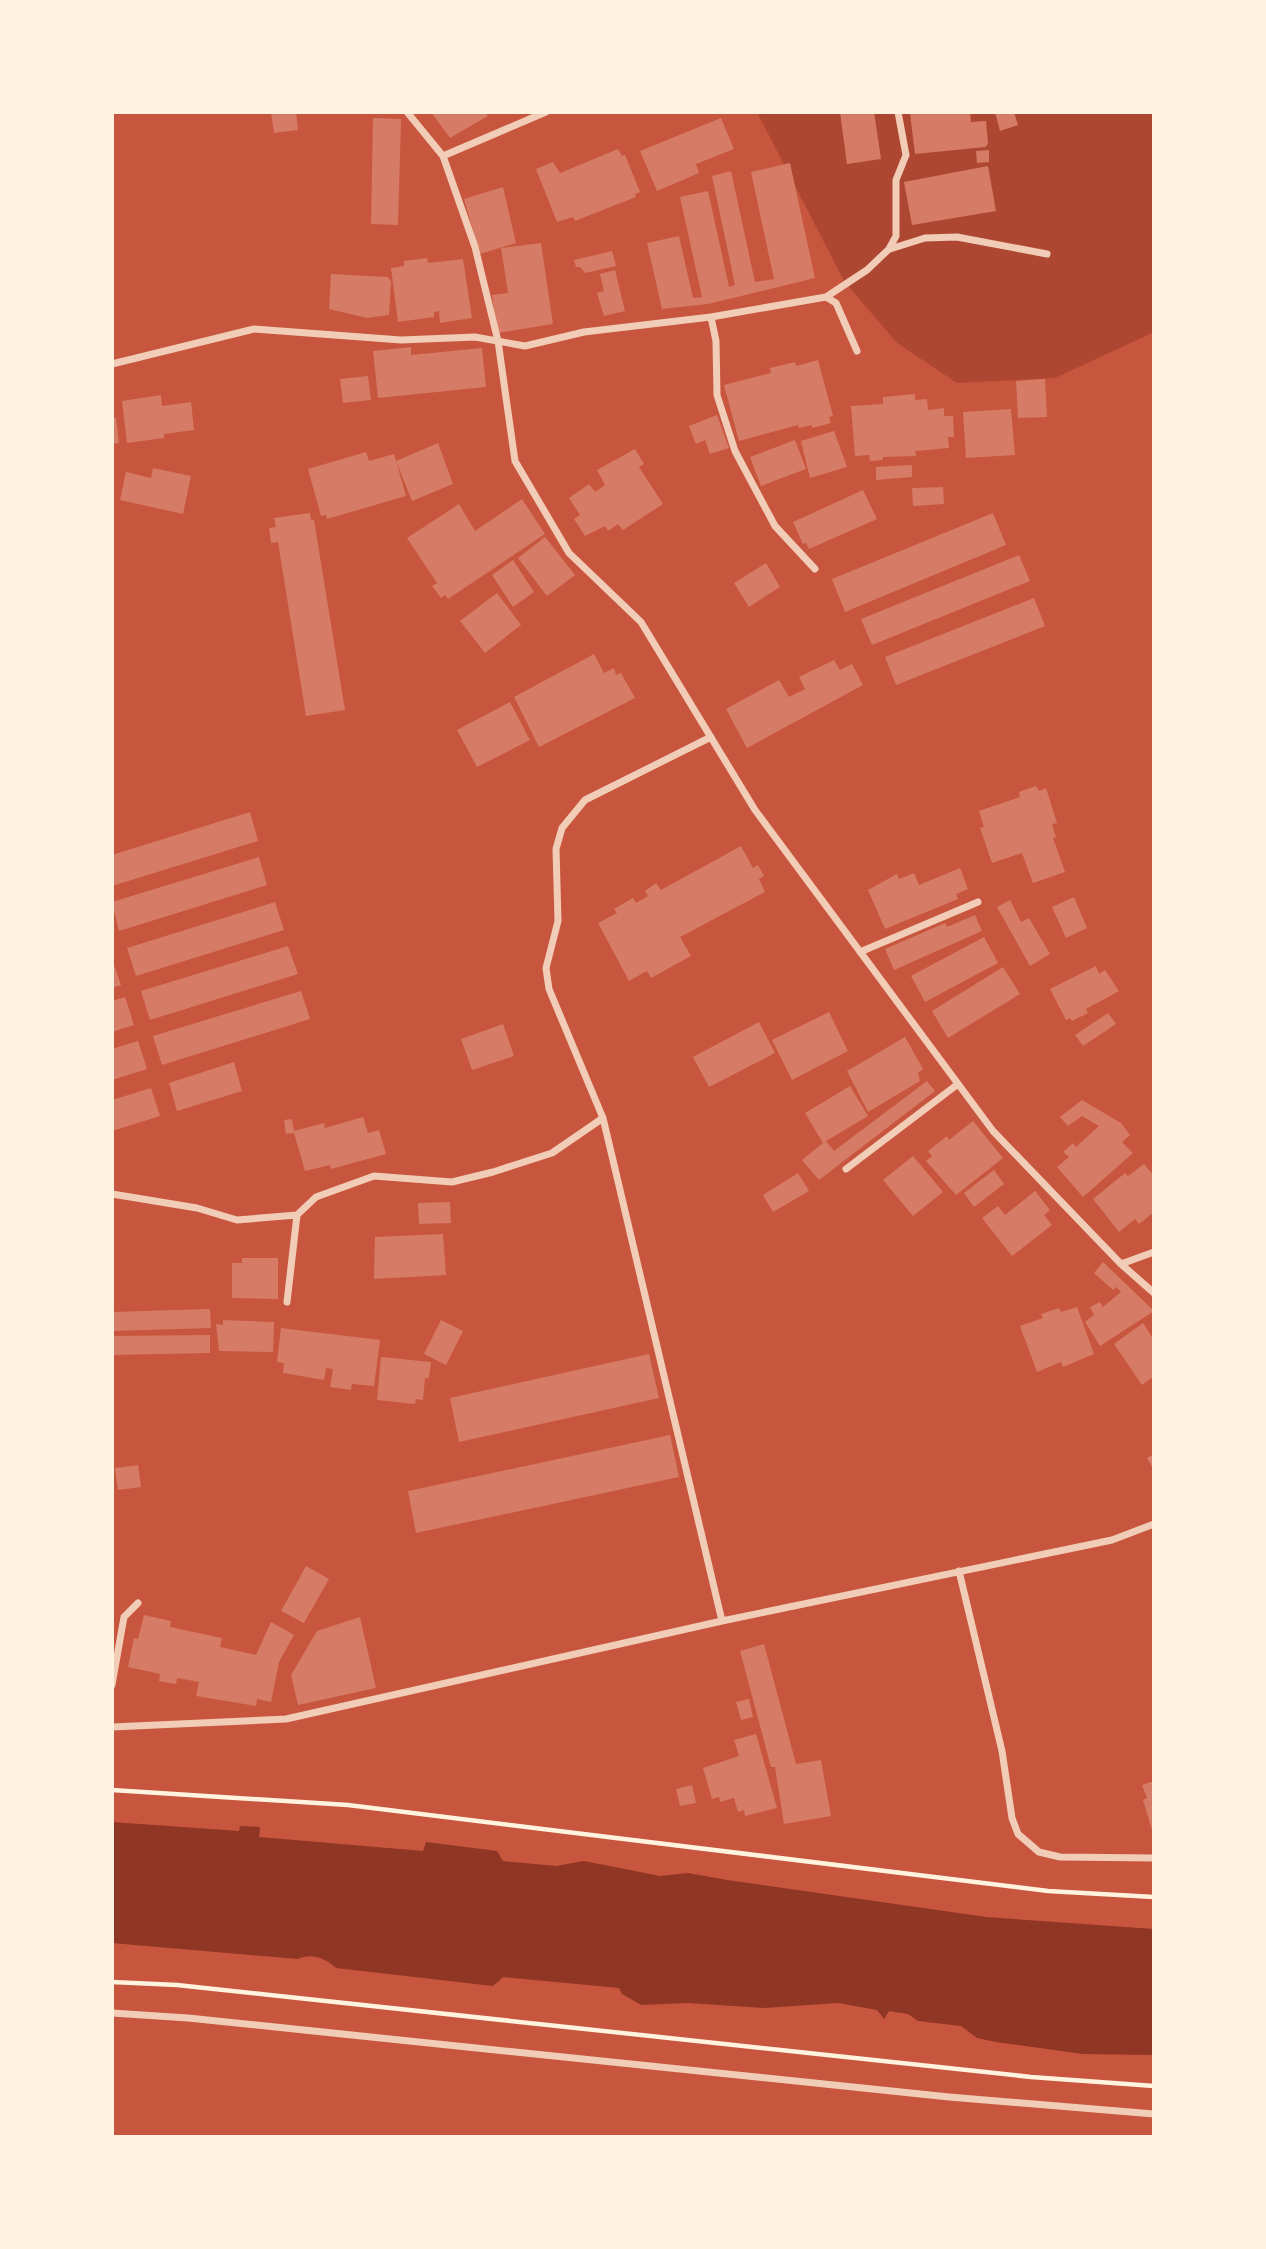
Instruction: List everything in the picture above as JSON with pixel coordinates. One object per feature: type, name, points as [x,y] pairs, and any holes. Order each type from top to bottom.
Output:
[{"type":"street","points":[[407,112],[443,156],[475,247],[498,341],[515,461],[569,553],[641,622],[755,810],[993,1131],[1121,1264],[1154,1293]]},
{"type":"street","points":[[443,156],[546,112]]},
{"type":"street","points":[[112,363],[254,329],[401,340],[475,337],[525,345],[584,332],[711,317],[827,297],[867,270],[889,249],[896,236],[896,180],[906,155],[898,112]]},
{"type":"street","points":[[889,249],[925,238],[957,237],[1047,254]]},
{"type":"street","points":[[827,297],[836,303],[857,351]]},
{"type":"street","points":[[711,317],[716,341],[717,396],[735,451],[775,526],[815,569]]},
{"type":"street","points":[[711,737],[585,800],[562,828],[556,849],[558,921],[546,968],[549,989],[603,1118],[722,1621]]},
{"type":"street","points":[[860,952],[978,902]]},
{"type":"street","points":[[846,1169],[958,1084]]},
{"type":"street","points":[[112,1194],[197,1208],[237,1220],[297,1215],[316,1197],[374,1176],[452,1182],[552,1153],[603,1118]]},
{"type":"street","points":[[287,1302],[297,1215]]},
{"type":"street","points":[[1121,1264],[1154,1252]]},
{"type":"street","points":[[112,1727],[286,1719],[722,1621],[1112,1540],[1154,1524]]},
{"type":"street","points":[[959,1572],[1002,1751],[1012,1818],[1018,1834],[1039,1852],[1060,1857],[1154,1858]]},
{"type":"street","points":[[112,1685],[124,1616],[138,1603]]},
{"type":"street","points":[[112,2013],[188,2018],[949,2097],[1154,2114]]},
{"type":"path","points":[[112,1790],[348,1805],[1048,1891],[1154,1898]]},
{"type":"path","points":[[112,1982],[177,1985],[1031,2077],[1154,2086]]},
{"type":"shaded area","points":[[757,112],[1154,112],[1154,332],[1055,378],[957,383],[897,343],[844,281]]},
{"type":"shaded area","points":[[112,1822],[239,1831],[240,1826],[260,1827],[259,1837],[423,1851],[426,1842],[497,1851],[503,1861],[556,1866],[584,1861],[660,1876],[688,1873],[986,1917],[1154,1929],[1154,2055],[1083,2054],[996,2042],[977,2038],[961,2026],[918,2021],[908,2014],[889,2011],[884,2019],[877,2010],[838,2003],[764,2008],[687,2003],[641,2005],[622,1994],[619,1988],[503,1977],[493,1986],[336,1968],[313,1956],[298,1959],[112,1943]]},
{"type":"building","points":[[271,112],[296,112],[298,130],[274,133]]},
{"type":"building","points":[[431,112],[485,112],[488,116],[450,138]]},
{"type":"building","points":[[840,112],[874,112],[881,159],[847,164]]},
{"type":"building","points":[[970,112],[971,122],[986,121],[988,144],[985,147],[915,154],[910,113]]},
{"type":"building","points":[[995,112],[1014,112],[1018,125],[1000,131]]},
{"type":"building","points":[[373,118],[401,119],[398,225],[371,224]]},
{"type":"building","points":[[721,118],[734,149],[696,164],[699,173],[657,191],[640,151]]},
{"type":"building","points":[[618,149],[622,156],[625,155],[640,192],[635,194],[636,197],[575,221],[573,217],[557,222],[536,169],[553,162],[560,173]]},
{"type":"building","points":[[989,150],[989,162],[977,163],[976,151]]},
{"type":"building","points":[[790,163],[815,278],[708,304],[662,309],[647,243],[679,236],[693,298],[702,297],[680,197],[708,191],[729,287],[735,285],[712,176],[731,171],[755,282],[774,279],[751,172]]},
{"type":"building","points":[[988,166],[996,211],[912,225],[904,182]]},
{"type":"building","points":[[503,187],[516,243],[480,254],[464,199]]},
{"type":"building","points":[[541,243],[553,324],[497,333],[492,295],[508,293],[501,248]]},
{"type":"building","points":[[612,251],[616,266],[585,273],[580,267],[576,267],[574,260]]},
{"type":"building","points":[[427,258],[428,263],[463,259],[472,318],[440,323],[439,311],[434,312],[434,317],[398,322],[391,268],[404,266],[404,261]]},
{"type":"building","points":[[615,270],[625,311],[604,316],[597,293],[604,291],[600,274]]},
{"type":"building","points":[[331,274],[388,277],[391,282],[389,315],[367,318],[329,309]]},
{"type":"building","points":[[411,347],[411,355],[482,348],[486,387],[378,398],[373,351]]},
{"type":"building","points":[[818,360],[833,416],[829,417],[831,423],[812,428],[812,425],[799,428],[798,425],[739,441],[724,385],[771,373],[770,368],[795,362],[796,366]]},
{"type":"building","points":[[368,376],[371,400],[343,403],[340,379]]},
{"type":"building","points":[[1045,379],[1047,417],[1018,418],[1016,381]]},
{"type":"building","points":[[915,394],[915,400],[927,399],[928,410],[944,408],[944,416],[953,416],[954,437],[948,437],[949,448],[915,451],[916,456],[883,457],[883,460],[870,461],[869,455],[855,456],[851,406],[883,404],[883,397]]},
{"type":"building","points":[[161,395],[162,406],[191,402],[194,430],[164,434],[164,438],[127,443],[122,401]]},
{"type":"building","points":[[1011,409],[1015,455],[966,458],[963,412]]},
{"type":"building","points":[[717,415],[729,448],[710,454],[705,440],[696,444],[689,426]]},
{"type":"building","points":[[112,418],[116,418],[119,443],[112,444]]},
{"type":"building","points":[[834,431],[847,467],[810,478],[801,441]]},
{"type":"building","points":[[795,440],[806,469],[761,486],[750,457]]},
{"type":"building","points":[[438,443],[453,484],[412,501],[396,461]]},
{"type":"building","points":[[635,449],[644,464],[639,467],[663,504],[623,530],[618,524],[608,531],[605,526],[585,536],[574,519],[580,515],[569,498],[589,484],[595,492],[605,485],[597,470]]},
{"type":"building","points":[[366,452],[369,461],[394,454],[406,496],[327,519],[326,515],[321,516],[308,469]]},
{"type":"building","points":[[912,465],[912,477],[876,480],[876,467]]},
{"type":"building","points":[[153,468],[191,476],[183,514],[120,500],[126,472],[151,478]]},
{"type":"building","points":[[943,487],[944,504],[913,506],[912,488]]},
{"type":"building","points":[[863,490],[877,519],[809,549],[806,543],[803,544],[793,522]]},
{"type":"building","points":[[522,499],[545,534],[448,599],[445,595],[441,598],[432,586],[437,583],[407,538],[459,504],[475,531]]},
{"type":"building","points":[[310,513],[311,520],[314,520],[345,710],[306,716],[278,542],[271,543],[269,528],[276,527],[274,518]]},
{"type":"building","points":[[993,513],[1006,545],[845,612],[832,579]]},
{"type":"building","points":[[545,537],[575,575],[547,596],[518,558]]},
{"type":"building","points":[[1019,555],[1030,581],[872,645],[861,619]]},
{"type":"building","points":[[513,560],[534,592],[513,607],[492,575]]},
{"type":"building","points":[[766,563],[780,587],[749,607],[734,583]]},
{"type":"building","points":[[497,593],[521,625],[485,653],[460,621]]},
{"type":"building","points":[[1034,598],[1045,626],[896,685],[885,657]]},
{"type":"building","points":[[594,654],[604,673],[614,668],[616,675],[621,673],[635,698],[539,747],[514,697]]},
{"type":"building","points":[[834,660],[840,670],[852,664],[863,685],[747,748],[726,709],[779,680],[789,697],[805,689],[799,677]]},
{"type":"building","points":[[510,702],[530,740],[477,767],[457,730]]},
{"type":"building","points":[[1036,786],[1039,791],[1046,788],[1057,823],[1052,824],[1056,837],[1053,838],[1065,872],[1033,883],[1022,853],[992,863],[980,828],[984,827],[979,811],[1020,797],[1019,792]]},
{"type":"building","points":[[250,812],[258,841],[112,886],[112,855]]},
{"type":"building","points":[[741,846],[753,868],[758,865],[764,876],[759,879],[765,892],[680,937],[691,956],[651,978],[647,971],[629,981],[598,923],[617,913],[614,909],[633,898],[636,903],[648,896],[645,891],[656,883],[661,890]]},
{"type":"building","points":[[259,857],[267,885],[119,931],[112,902]]},
{"type":"building","points":[[960,868],[968,889],[956,894],[958,899],[885,929],[868,890],[897,874],[899,879],[914,873],[919,885]]},
{"type":"building","points":[[1074,897],[1087,928],[1066,938],[1052,907]]},
{"type":"building","points":[[1010,900],[1021,922],[1029,918],[1050,954],[1030,966],[997,907]]},
{"type":"building","points":[[275,902],[284,930],[136,976],[127,948]]},
{"type":"building","points":[[975,915],[982,931],[894,970],[885,949],[945,923],[947,927]]},
{"type":"building","points":[[984,937],[998,963],[925,1002],[911,976]]},
{"type":"building","points":[[288,946],[298,974],[150,1020],[141,991]]},
{"type":"building","points":[[112,959],[121,985],[112,988]]},
{"type":"building","points":[[1096,966],[1099,974],[1105,970],[1119,991],[1086,1009],[1088,1013],[1072,1021],[1070,1018],[1066,1020],[1050,989]]},
{"type":"building","points":[[1003,967],[1020,994],[948,1038],[932,1011]]},
{"type":"building","points":[[301,991],[310,1019],[162,1065],[153,1036]]},
{"type":"building","points":[[125,997],[134,1025],[112,1032],[112,1001]]},
{"type":"building","points":[[829,1012],[848,1051],[792,1080],[772,1040]]},
{"type":"building","points":[[1108,1013],[1116,1024],[1083,1046],[1075,1035]]},
{"type":"building","points":[[759,1022],[775,1053],[709,1087],[693,1057]]},
{"type":"building","points":[[503,1024],[514,1056],[472,1070],[461,1039]]},
{"type":"building","points":[[905,1037],[923,1069],[918,1073],[920,1081],[868,1112],[847,1071]]},
{"type":"building","points":[[138,1041],[147,1069],[112,1080],[112,1049]]},
{"type":"building","points":[[234,1062],[242,1091],[177,1111],[169,1083]]},
{"type":"building","points":[[927,1081],[935,1091],[819,1180],[802,1160],[823,1143],[805,1113],[850,1086],[868,1116],[826,1141],[834,1151]]},
{"type":"building","points":[[151,1088],[160,1116],[112,1131],[112,1100]]},
{"type":"building","points":[[1082,1100],[1121,1123],[1130,1135],[1122,1142],[1133,1153],[1083,1197],[1057,1167],[1069,1157],[1063,1152],[1073,1143],[1076,1147],[1099,1126],[1082,1116],[1068,1126],[1060,1117]]},
{"type":"building","points":[[363,1117],[368,1133],[379,1130],[386,1154],[331,1169],[330,1165],[305,1171],[294,1133],[286,1134],[284,1120],[292,1119],[294,1131],[324,1123],[325,1128]]},
{"type":"building","points":[[973,1121],[1003,1158],[956,1195],[926,1161],[932,1156],[928,1151],[947,1136],[949,1140]]},
{"type":"building","points":[[913,1156],[943,1192],[913,1216],[883,1180]]},
{"type":"building","points":[[1144,1164],[1154,1176],[1154,1212],[1139,1224],[1135,1219],[1119,1232],[1093,1199],[1125,1173],[1128,1176]]},
{"type":"building","points":[[994,1170],[1004,1184],[974,1207],[964,1193]]},
{"type":"building","points":[[798,1173],[809,1191],[773,1212],[763,1195]]},
{"type":"building","points":[[1035,1191],[1050,1210],[1044,1215],[1052,1225],[1012,1256],[982,1218],[998,1206],[1005,1215]]},
{"type":"building","points":[[450,1202],[451,1223],[419,1224],[418,1203]]},
{"type":"building","points":[[443,1234],[446,1275],[374,1279],[375,1237]]},
{"type":"building","points":[[242,1258],[278,1258],[278,1299],[232,1298],[232,1263],[242,1263]]},
{"type":"building","points":[[1103,1262],[1154,1311],[1100,1346],[1085,1322],[1094,1315],[1090,1307],[1100,1302],[1103,1307],[1121,1292],[1116,1287],[1113,1290],[1094,1273]]},
{"type":"building","points":[[1077,1307],[1094,1354],[1063,1367],[1061,1362],[1037,1372],[1020,1326],[1043,1318],[1041,1314],[1059,1308],[1061,1312]]},
{"type":"building","points":[[210,1309],[211,1328],[112,1331],[112,1312]]},
{"type":"building","points":[[223,1320],[274,1322],[273,1352],[219,1351],[216,1324],[223,1325]]},
{"type":"building","points":[[441,1320],[463,1331],[446,1365],[424,1354]]},
{"type":"building","points":[[1143,1323],[1154,1340],[1154,1376],[1142,1385],[1114,1344]]},
{"type":"building","points":[[281,1328],[380,1340],[374,1386],[352,1384],[351,1390],[330,1387],[333,1369],[326,1368],[324,1380],[283,1373],[284,1363],[277,1362]]},
{"type":"building","points":[[210,1335],[210,1353],[112,1355],[112,1336]]},
{"type":"building","points":[[649,1354],[659,1398],[459,1442],[450,1398]]},
{"type":"building","points":[[381,1357],[431,1362],[429,1378],[425,1378],[423,1400],[416,1399],[415,1404],[377,1400]]},
{"type":"building","points":[[670,1435],[679,1477],[416,1533],[408,1491]]},
{"type":"building","points":[[1154,1454],[1154,1470],[1147,1458]]},
{"type":"building","points":[[138,1465],[141,1487],[118,1490],[115,1468]]},
{"type":"building","points":[[306,1566],[329,1579],[304,1623],[281,1611]]},
{"type":"building","points":[[144,1615],[171,1621],[170,1627],[222,1638],[220,1647],[256,1655],[271,1622],[294,1635],[279,1662],[271,1702],[257,1699],[256,1706],[196,1696],[199,1682],[177,1678],[176,1684],[159,1681],[160,1674],[128,1667],[134,1638],[138,1639]]},
{"type":"building","points":[[360,1617],[376,1688],[298,1705],[291,1675],[317,1631]]},
{"type":"building","points":[[764,1644],[796,1764],[821,1760],[831,1816],[784,1824],[775,1767],[771,1767],[740,1651]]},
{"type":"building","points":[[749,1699],[753,1717],[741,1720],[736,1702]]},
{"type":"building","points":[[756,1734],[777,1808],[745,1816],[744,1810],[738,1812],[734,1798],[720,1802],[719,1797],[712,1799],[703,1768],[739,1756],[734,1740]]},
{"type":"building","points":[[1154,1781],[1153,1833],[1143,1800],[1147,1798],[1142,1785]]},
{"type":"building","points":[[692,1785],[696,1803],[680,1806],[676,1789]]}]
